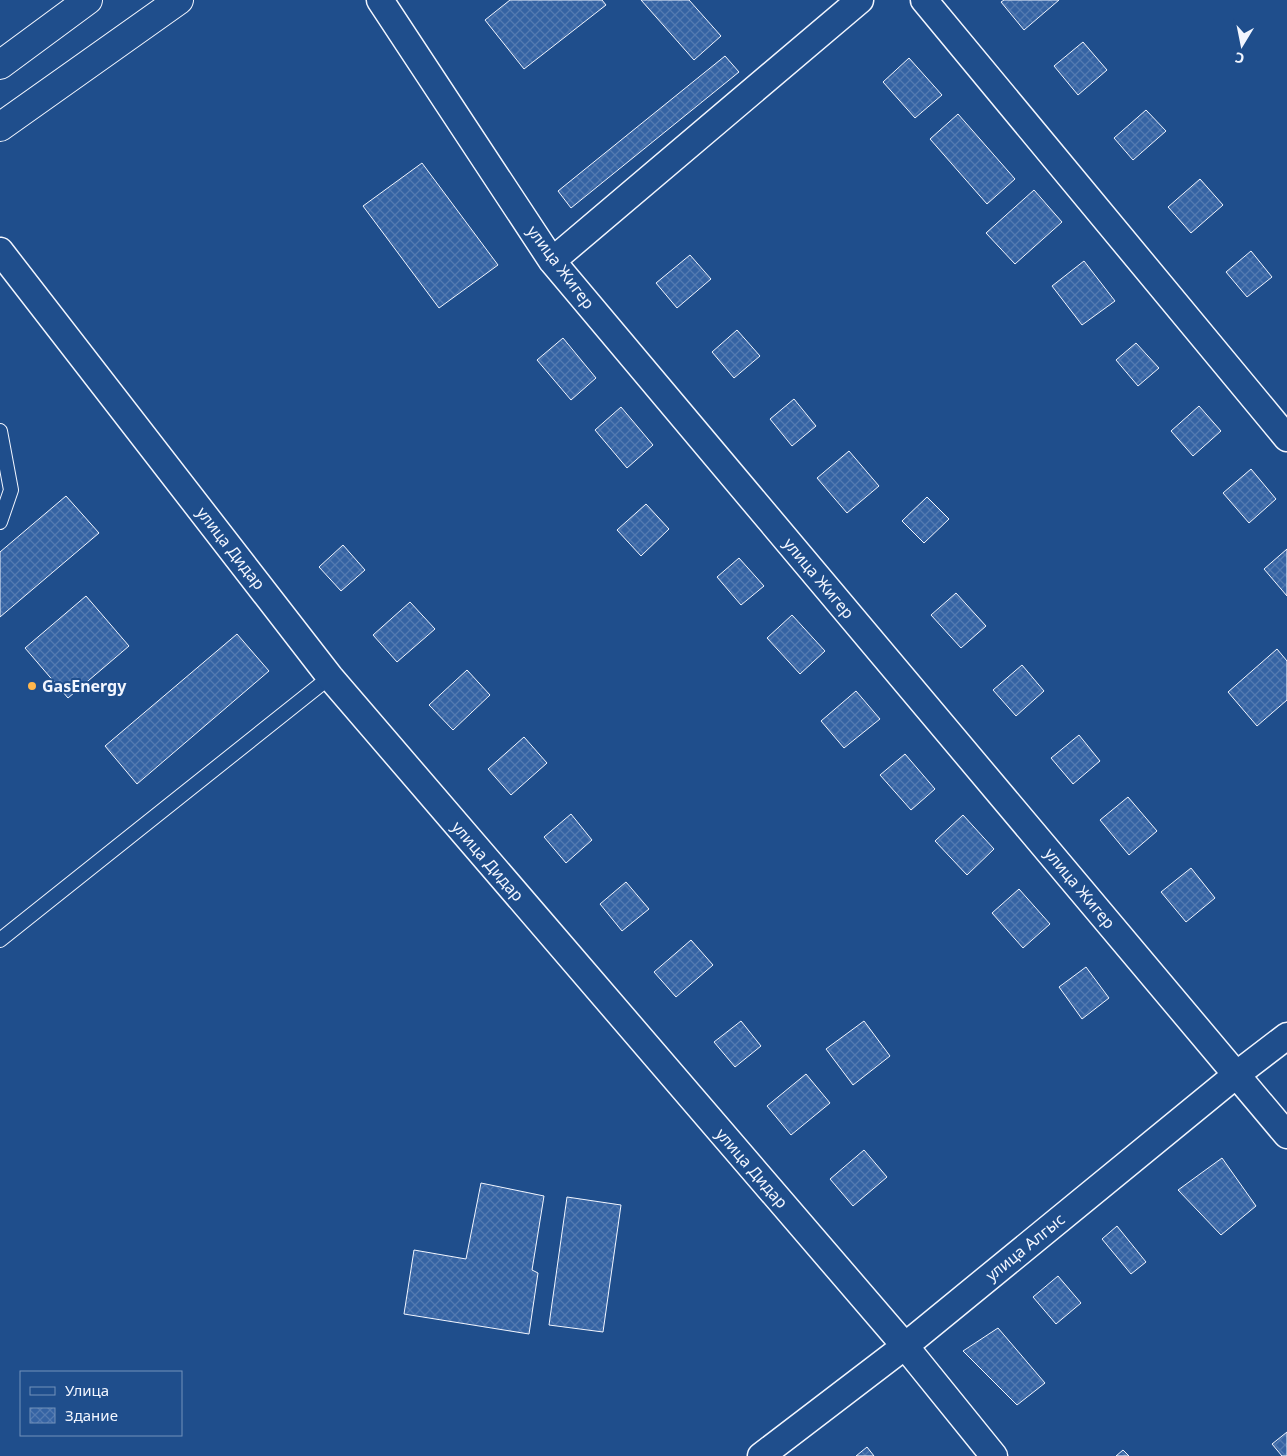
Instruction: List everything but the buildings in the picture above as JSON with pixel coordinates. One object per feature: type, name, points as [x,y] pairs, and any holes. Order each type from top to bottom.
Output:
[{"type":"highway","points":[[0,65],[88,0]]},
{"type":"highway","points":[[0,127],[179,0]]},
{"type":"street","name":"улица Жигер","points":[[380,0],[552,261],[1287,1135]]},
{"type":"street","points":[[552,261],[860,0]]},
{"type":"street","points":[[924,0],[1287,438]]},
{"type":"street","name":"улица Дидар","points":[[0,251],[330,677],[904,1346],[994,1456]]},
{"type":"street","name":"улица Алгыс","points":[[761,1456],[904,1346],[1236,1075],[1287,1036]]},
{"type":"lane","points":[[0,431],[11,490],[0,522]]},
{"type":"lane","points":[[0,940],[330,677]]},
{"type":"place","name":"GasEnergy","points":[[32,686]]}]
